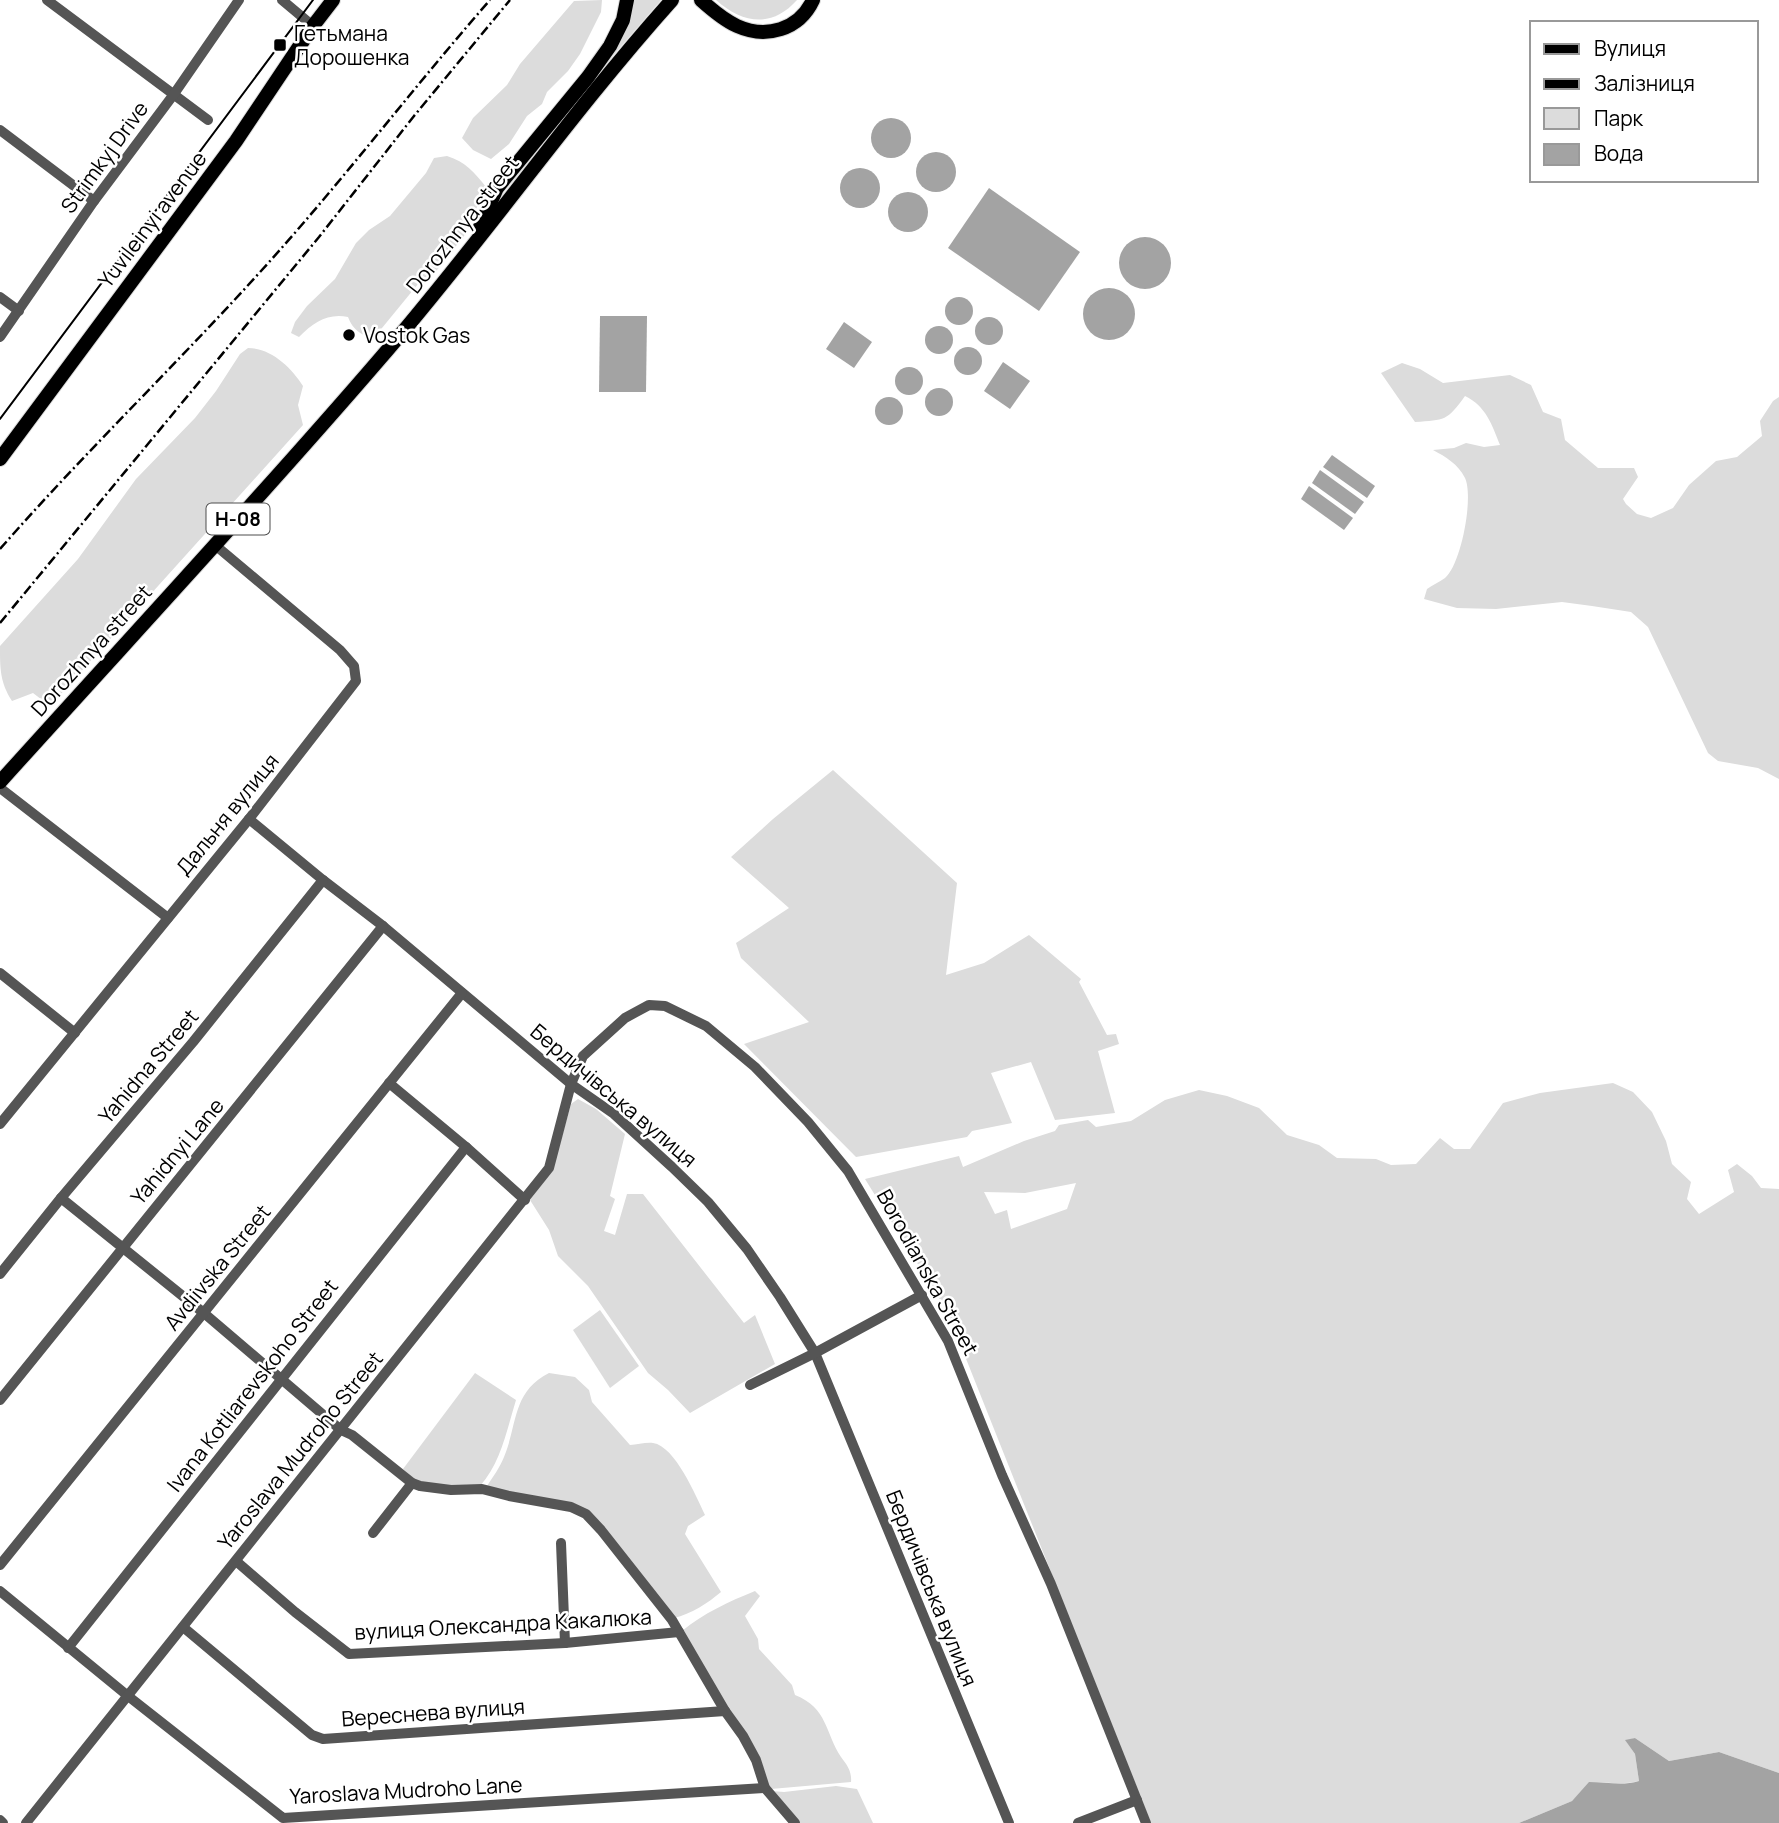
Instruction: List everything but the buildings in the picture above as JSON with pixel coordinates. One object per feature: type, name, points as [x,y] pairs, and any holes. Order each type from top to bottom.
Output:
[{"type":"main road","name":"Yuvileinyi avenue","points":[[0,459],[236,141],[333,0]]},
{"type":"main road","points":[[470,250],[497,188],[610,46],[623,20],[627,0]]},
{"type":"main road","name":"Dorozhnya street","points":[[0,782],[378,362],[470,250],[556,138],[672,0]]},
{"type":"main road","points":[[704,3],[737,26],[764,32],[792,25],[810,3]]},
{"type":"street","points":[[47,0],[208,120]]},
{"type":"street","name":"Strimkyj Drive","points":[[0,337],[239,0]]},
{"type":"street","points":[[282,0],[313,26]]},
{"type":"street","points":[[0,130],[94,201]]},
{"type":"street","points":[[0,297],[19,311]]},
{"type":"street","name":"Дальня вулиця","points":[[0,1124],[249,819],[356,681],[354,666],[340,650],[215,545]]},
{"type":"street","points":[[0,788],[168,918]]},
{"type":"street","name":"Бердичівська вулиця","points":[[249,819],[383,926],[571,1084],[614,1114],[708,1202],[747,1249],[815,1353],[1009,1823]]},
{"type":"street","name":"Yahidna Street","points":[[0,1274],[193,1042],[323,880]]},
{"type":"street","name":"Yahidnyi Lane","points":[[0,1400],[383,926]]},
{"type":"street","points":[[0,973],[75,1033]]},
{"type":"street","name":"Avdiivska Street","points":[[0,1565],[462,992]]},
{"type":"street","name":"Borodianska Street","points":[[571,1084],[583,1056],[625,1018],[649,1005],[665,1006],[706,1026],[755,1067],[808,1122],[848,1171],[948,1341],[1146,1823]]},
{"type":"street","points":[[389,1083],[525,1200]]},
{"type":"street","name":"Yaroslava Mudroho Street","points":[[26,1823],[549,1168],[571,1084]]},
{"type":"street","name":"Ivana Kotliarevskoho Street","points":[[68,1648],[466,1147]]},
{"type":"street","points":[[61,1198],[205,1314],[341,1430],[352,1435],[412,1483],[451,1490],[482,1489],[571,1507],[586,1514],[672,1620],[724,1711],[743,1736],[756,1760],[765,1788],[795,1823]]},
{"type":"street","points":[[750,1385],[922,1295]]},
{"type":"street","points":[[373,1533],[412,1483]]},
{"type":"street","points":[[561,1543],[565,1643]]},
{"type":"street","name":"вулиця Олександра Какалюка","points":[[236,1561],[349,1654],[565,1643],[679,1632]]},
{"type":"street","name":"Yaroslava Mudroho Lane","points":[[0,1591],[281,1820],[765,1788]]},
{"type":"street","name":"Вереснева вулиця","points":[[183,1627],[312,1735],[323,1739],[724,1711]]},
{"type":"street","points":[[1078,1823],[1138,1800]]},
{"type":"green space","points":[[602,0],[601,12],[580,54],[547,92],[542,104],[527,116],[509,144],[491,159],[473,150],[462,138],[473,118],[507,85],[520,64],[574,1]]},
{"type":"green space","points":[[631,0],[661,0],[592,80],[591,78]]},
{"type":"green space","points":[[716,0],[797,0],[778,15],[757,20],[737,14]]},
{"type":"green space","points":[[447,156],[469,168],[486,187],[464,236],[429,280],[418,284],[373,339],[358,331],[348,317],[341,316],[322,320],[299,337],[291,333],[295,322],[307,306],[335,279],[356,243],[390,216],[426,173],[434,158]]},
{"type":"green space","points":[[248,348],[272,355],[286,366],[303,386],[298,405],[303,425],[50,706],[33,693],[12,701],[2,675],[0,646],[78,559],[136,479],[195,418],[240,354]]},
{"type":"green space","points":[[1402,363],[1420,369],[1443,383],[1510,375],[1531,385],[1543,412],[1561,419],[1565,440],[1598,468],[1634,468],[1638,477],[1623,499],[1637,514],[1651,518],[1673,508],[1689,485],[1716,461],[1737,457],[1762,436],[1760,421],[1773,401],[1779,397],[1779,779],[1758,768],[1718,761],[1708,753],[1648,627],[1631,612],[1562,602],[1496,609],[1457,608],[1424,599],[1427,589],[1445,578],[1456,560],[1461,546],[1468,500],[1462,473],[1451,461],[1433,450],[1454,448],[1466,443],[1484,447],[1500,445],[1483,411],[1465,396],[1444,418],[1415,422],[1381,373]]},
{"type":"green space","points":[[833,770],[957,883],[946,975],[984,963],[1029,935],[1081,979],[1079,982],[1107,1035],[1116,1034],[1119,1044],[1098,1051],[1115,1113],[1055,1120],[1031,1062],[991,1073],[1012,1123],[972,1131],[967,1137],[856,1157],[744,1044],[809,1022],[741,958],[736,943],[789,908],[731,857]]},
{"type":"green space","points":[[1613,1083],[1633,1092],[1652,1112],[1666,1141],[1672,1164],[1691,1182],[1687,1199],[1699,1214],[1734,1192],[1728,1170],[1737,1164],[1752,1176],[1761,1188],[1779,1189],[1779,1773],[1719,1752],[1669,1761],[1635,1738],[1626,1741],[1635,1754],[1639,1781],[1590,1782],[1572,1801],[1519,1823],[1151,1823],[947,1311],[865,1179],[959,1156],[963,1167],[1055,1131],[1059,1125],[1088,1120],[1096,1127],[1131,1121],[1165,1100],[1199,1090],[1227,1096],[1259,1108],[1287,1135],[1319,1145],[1337,1158],[1376,1159],[1391,1165],[1416,1164],[1440,1138],[1454,1149],[1470,1149],[1503,1103],[1540,1093]],"holes":[[[1076,1183],[1067,1209],[1011,1229],[1007,1210],[995,1214],[984,1192],[1025,1193]]]},
{"type":"green space","points":[[578,1099],[596,1109],[625,1134],[610,1196],[615,1199],[604,1231],[615,1235],[627,1194],[643,1194],[744,1323],[755,1315],[775,1364],[690,1413],[648,1373],[588,1286],[558,1256],[549,1230],[530,1200],[553,1169],[571,1104]]},
{"type":"green space","points":[[600,1310],[639,1366],[610,1388],[573,1330]]},
{"type":"green space","points":[[475,1373],[516,1400],[503,1445],[493,1467],[480,1486],[453,1488],[416,1481],[403,1469]]},
{"type":"green space","points":[[549,1373],[575,1377],[589,1390],[592,1402],[630,1445],[653,1443],[661,1446],[677,1462],[705,1515],[688,1526],[685,1534],[721,1592],[711,1600],[674,1618],[593,1517],[487,1486],[504,1457],[522,1399],[528,1389]]},
{"type":"green space","points":[[755,1591],[760,1596],[745,1616],[758,1639],[759,1649],[792,1685],[795,1695],[806,1700],[820,1714],[849,1768],[851,1782],[771,1789],[682,1631],[717,1608]]},
{"type":"green space","points":[[836,1786],[857,1789],[873,1823],[798,1823],[771,1791],[784,1792]]},
{"type":"water","points":[[891,118],[905,124],[911,138],[905,152],[891,158],[877,152],[871,138],[877,124]]},
{"type":"water","points":[[936,152],[950,158],[956,172],[950,186],[936,192],[922,186],[916,172],[922,158]]},
{"type":"water","points":[[860,168],[874,174],[880,188],[874,202],[860,208],[846,202],[840,188],[846,174]]},
{"type":"water","points":[[989,188],[1080,252],[1039,311],[948,248]]},
{"type":"water","points":[[908,192],[922,198],[928,212],[922,226],[908,232],[894,226],[888,212],[894,198]]},
{"type":"water","points":[[1145,237],[1155,239],[1163,245],[1169,253],[1169,273],[1163,281],[1155,287],[1145,289],[1135,287],[1127,281],[1121,273],[1119,263],[1121,253],[1127,245],[1135,239]]},
{"type":"water","points":[[1109,288],[1119,290],[1127,296],[1133,304],[1133,324],[1127,332],[1119,338],[1109,340],[1099,338],[1091,332],[1085,324],[1083,314],[1085,304],[1091,296],[1099,290]]},
{"type":"water","points":[[959,297],[969,301],[973,311],[969,321],[959,325],[949,321],[945,311],[949,301]]},
{"type":"water","points":[[600,316],[647,316],[646,392],[599,392]]},
{"type":"water","points":[[989,317],[999,321],[1003,331],[999,341],[989,345],[979,341],[975,331],[979,321]]},
{"type":"water","points":[[844,322],[872,342],[854,368],[826,349]]},
{"type":"water","points":[[939,326],[949,330],[953,340],[949,350],[939,354],[929,350],[925,340],[929,330]]},
{"type":"water","points":[[968,347],[978,351],[982,361],[978,371],[968,375],[958,371],[954,361],[958,351]]},
{"type":"water","points":[[1003,362],[1030,381],[1010,409],[984,391]]},
{"type":"water","points":[[909,367],[919,371],[923,381],[919,391],[909,395],[899,391],[895,381],[899,371]]},
{"type":"water","points":[[939,388],[949,392],[953,402],[949,412],[939,416],[929,412],[925,402],[929,392]]},
{"type":"water","points":[[889,397],[899,401],[903,411],[899,421],[889,425],[879,421],[875,411],[879,401]]},
{"type":"water","points":[[1332,455],[1375,486],[1367,498],[1323,467]]},
{"type":"water","points":[[1320,470],[1364,502],[1355,514],[1312,483]]},
{"type":"water","points":[[1309,486],[1353,518],[1344,530],[1301,499]]},
{"type":"water","points":[[1635,1738],[1669,1761],[1719,1752],[1779,1773],[1779,1823],[1519,1823],[1572,1801],[1589,1782],[1621,1784],[1639,1781],[1635,1754],[1625,1740]]},
{"type":"tram line","points":[[0,419],[313,0]]},
{"type":"railway","points":[[0,549],[261,271],[490,0]]},
{"type":"railway","points":[[0,623],[319,237],[510,0]]},
{"type":"place","name":"Гетьмана Дорошенка","points":[[280,45]]},
{"type":"place","name":"Vostok Gas","points":[[349,335]]}]
